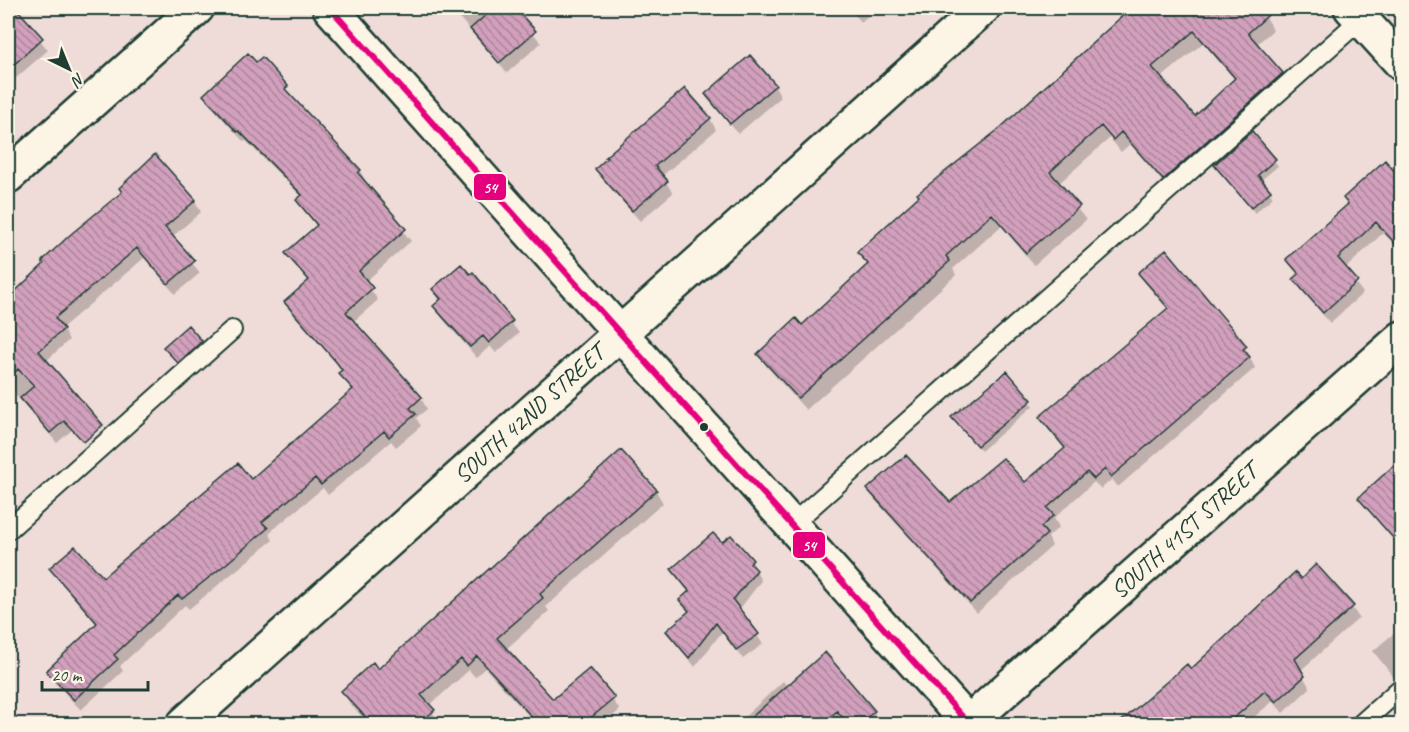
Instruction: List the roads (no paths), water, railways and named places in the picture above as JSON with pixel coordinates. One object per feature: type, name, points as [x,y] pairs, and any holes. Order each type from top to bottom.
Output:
[{"type":"street","points":[[8,176],[197,8]]},
{"type":"street","points":[[330,8],[968,724]]},
{"type":"street","name":"SOUTH 42ND STREET","points":[[184,724],[983,8]]},
{"type":"street","points":[[1356,13],[1401,64]]},
{"type":"street","name":"SOUTH 41ST STREET","points":[[968,724],[1401,338]]},
{"type":"lane","points":[[791,525],[1356,13]]},
{"type":"lane","points":[[8,530],[232,330]]},
{"type":"lane","points":[[1361,724],[1401,687]]}]
